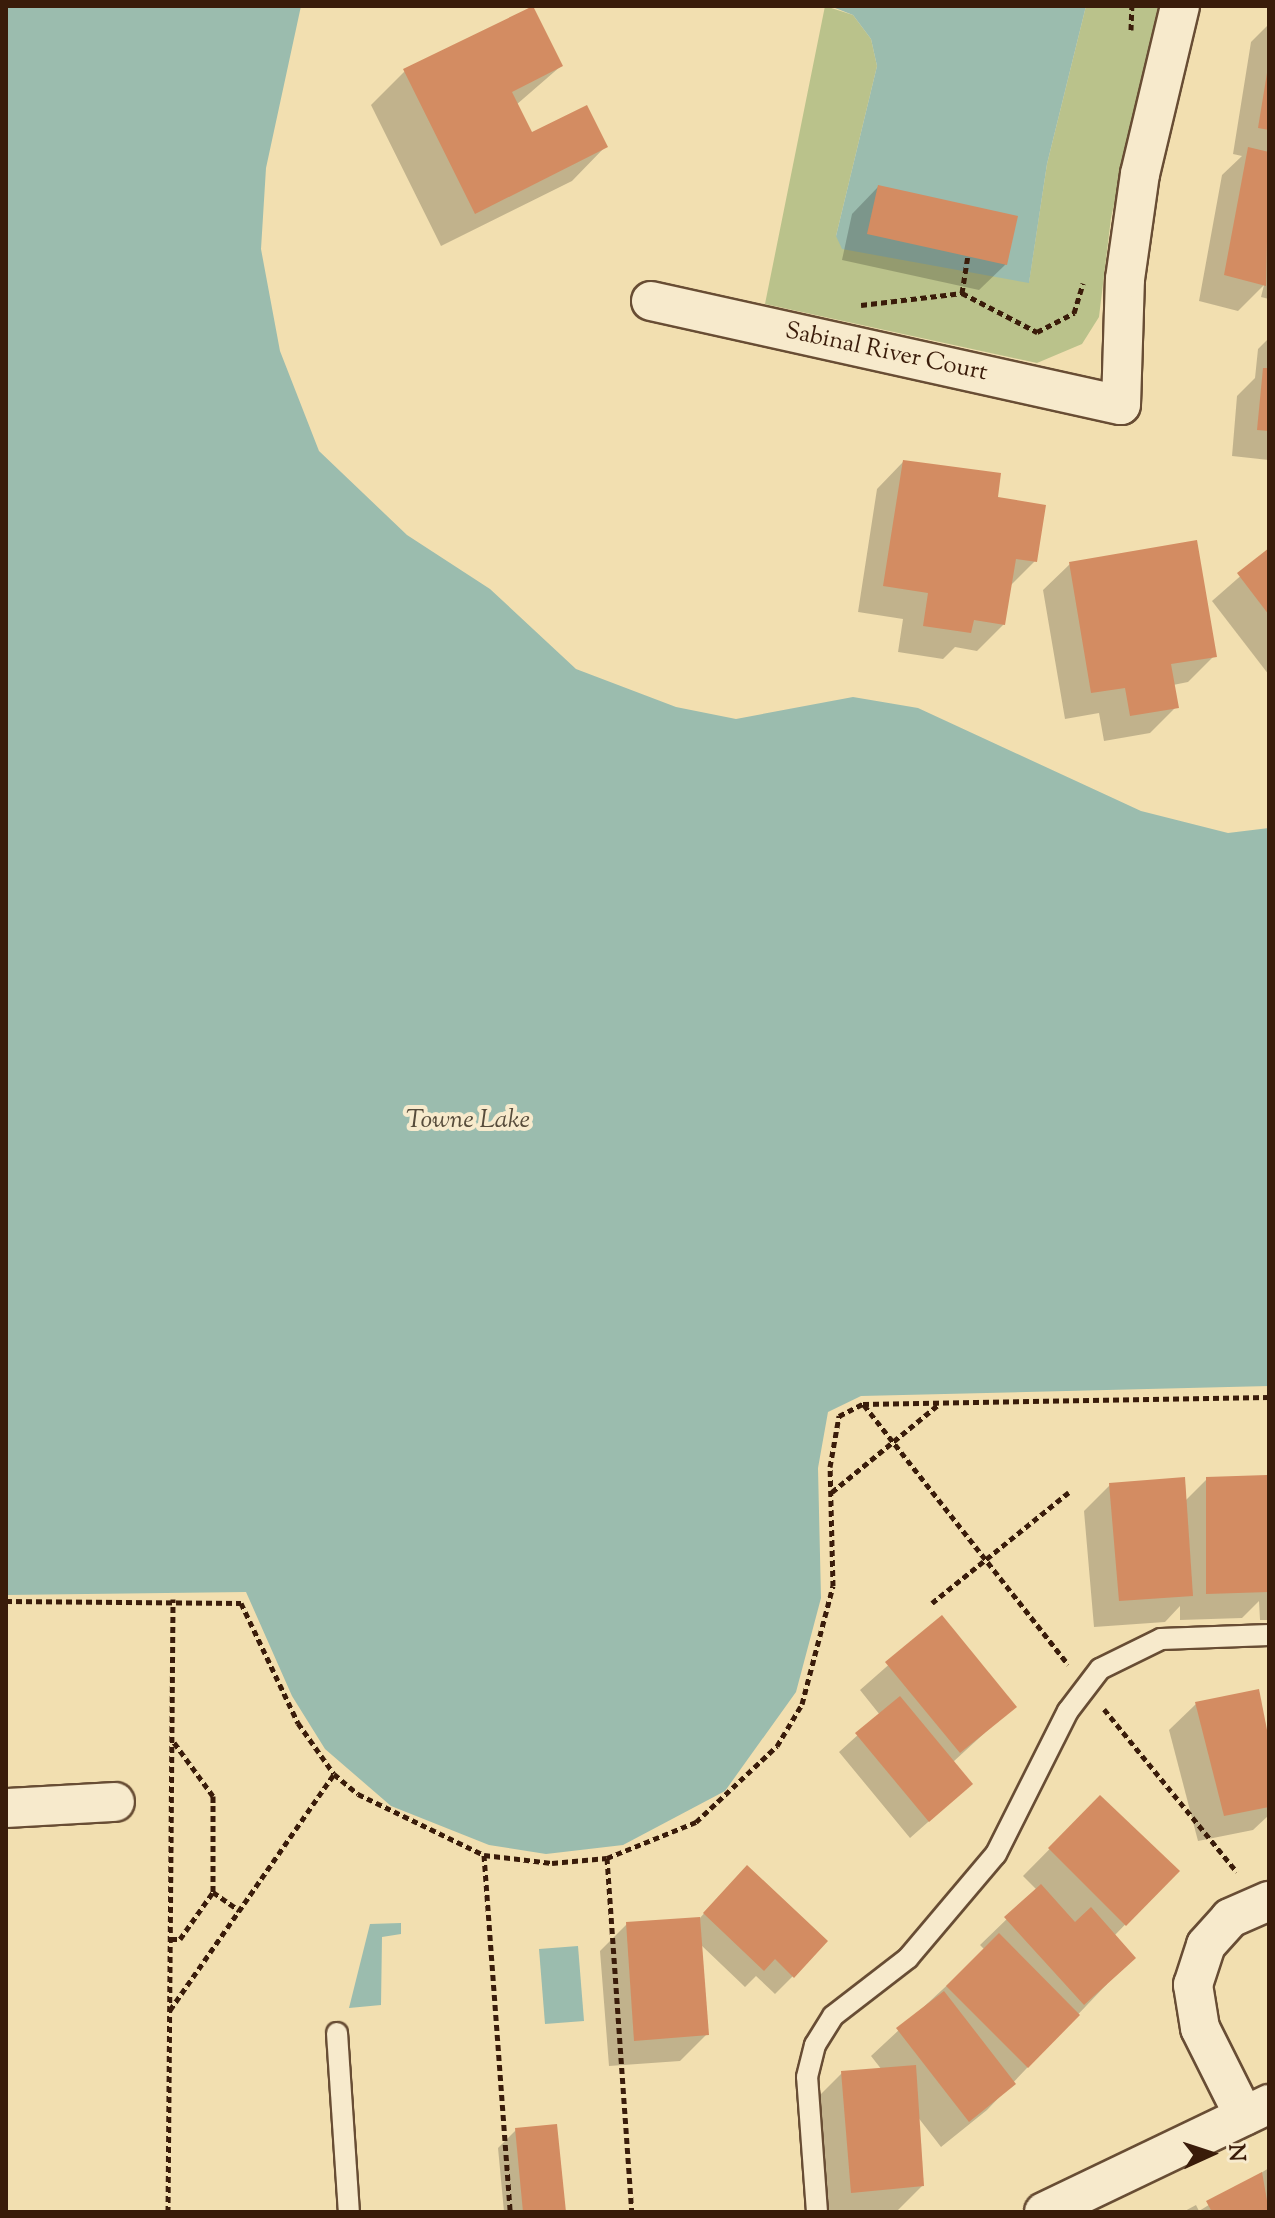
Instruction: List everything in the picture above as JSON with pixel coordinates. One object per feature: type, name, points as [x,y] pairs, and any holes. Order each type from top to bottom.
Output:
[{"type":"street","name":"Sabinal River Court","points":[[651,301],[1121,405],[1125,279],[1140,174],[1180,6]]},
{"type":"street","points":[[6,1808],[115,1802]]},
{"type":"street","points":[[1044,2212],[1256,2110],[1200,2028],[1193,1985],[1206,1945],[1230,1918],[1265,1902]]},
{"type":"lane","points":[[817,2212],[807,2077],[815,2045],[833,2016],[908,1958],[996,1854],[1087,1688],[1128,1650],[1161,1639],[1269,1635]]},
{"type":"lane","points":[[337,2033],[349,2212]]},
{"type":"path","points":[[962,293],[968,257]]},
{"type":"path","points":[[853,305],[962,293],[1037,332],[1074,313]]},
{"type":"path","points":[[6,1601],[173,1599],[241,1603],[298,1723],[334,1774],[387,1812],[484,1855],[552,1863],[607,1858],[696,1822],[777,1746],[823,1644],[833,1586],[832,1492],[839,1416],[863,1404],[1269,1397]]},
{"type":"path","points":[[832,1492],[940,1403]]},
{"type":"path","points":[[863,1404],[1087,1688],[1265,1902]]},
{"type":"path","points":[[932,1603],[1069,1492]]},
{"type":"path","points":[[168,2212],[173,1599]]},
{"type":"path","points":[[171,1939],[180,1939],[213,1892],[213,1796],[172,1740]]},
{"type":"path","points":[[170,2010],[334,1774]]},
{"type":"path","points":[[484,1855],[510,2212]]},
{"type":"path","points":[[607,1858],[632,2212]]},
{"type":"path","points":[[213,1892],[239,1910]]},
{"type":"green space","points":[[825,6],[853,15],[871,39],[877,66],[836,236],[1029,282],[1047,164],[1086,6],[1158,6],[1111,218],[1099,317],[1082,344],[1037,363],[765,304]]},
{"type":"water","name":"Towne Lake","points":[[6,6],[301,6],[266,168],[261,249],[280,351],[319,451],[407,535],[490,589],[576,669],[676,707],[736,719],[853,697],[918,708],[1141,811],[1228,833],[1269,828],[1269,1386],[861,1396],[828,1412],[818,1468],[821,1598],[796,1692],[725,1791],[623,1845],[546,1854],[489,1845],[391,1806],[325,1749],[292,1696],[246,1592],[6,1595]]},
{"type":"water","points":[[830,6],[1086,6],[1047,164],[1029,283],[842,249],[836,236],[877,66],[871,39],[853,15]]},
{"type":"water","points":[[401,1923],[401,1934],[382,1937],[381,2005],[349,2008],[370,1924]]},
{"type":"water","points":[[578,1946],[584,2021],[545,2024],[539,1949]]},
{"type":"building","points":[[533,6],[563,66],[512,92],[532,132],[587,105],[608,147],[475,214],[403,69]]},
{"type":"building","points":[[1269,73],[1269,130],[1258,128]]},
{"type":"building","points":[[1248,147],[1269,152],[1266,286],[1224,275]]},
{"type":"building","points":[[878,185],[1018,216],[1007,265],[867,234]]},
{"type":"building","points":[[1263,368],[1269,368],[1269,431],[1257,430]]},
{"type":"building","points":[[903,460],[1001,473],[998,497],[1046,505],[1037,562],[1016,559],[1005,625],[974,620],[971,633],[923,626],[928,593],[883,586]]},
{"type":"building","points":[[1197,540],[1217,657],[1171,664],[1179,708],[1130,716],[1125,688],[1091,693],[1069,562]]},
{"type":"building","points":[[1269,548],[1269,615],[1237,573]]},
{"type":"building","points":[[1267,1475],[1269,1592],[1206,1594],[1206,1477]]},
{"type":"building","points":[[1185,1477],[1193,1596],[1119,1601],[1109,1483]]},
{"type":"building","points":[[942,1615],[1017,1707],[960,1753],[885,1662]]},
{"type":"building","points":[[1259,1689],[1269,1740],[1269,1807],[1224,1816],[1195,1702]]},
{"type":"building","points":[[900,1696],[973,1784],[929,1822],[855,1733]]},
{"type":"building","points":[[1100,1795],[1180,1871],[1126,1926],[1048,1848]]},
{"type":"building","points":[[747,1865],[828,1941],[794,1978],[775,1959],[764,1971],[703,1913]]},
{"type":"building","points":[[1041,1884],[1075,1922],[1091,1907],[1136,1958],[1084,2005],[1004,1917]]},
{"type":"building","points":[[700,1917],[709,2035],[634,2041],[626,1922]]},
{"type":"building","points":[[999,1933],[1080,2015],[1028,2068],[946,1986]]},
{"type":"building","points":[[944,1991],[1016,2084],[969,2122],[896,2028]]},
{"type":"building","points":[[916,2065],[924,2186],[851,2193],[841,2071]]},
{"type":"building","points":[[557,2124],[566,2212],[523,2212],[515,2128]]},
{"type":"building","points":[[1262,2172],[1269,2212],[1212,2212],[1206,2201]]}]
